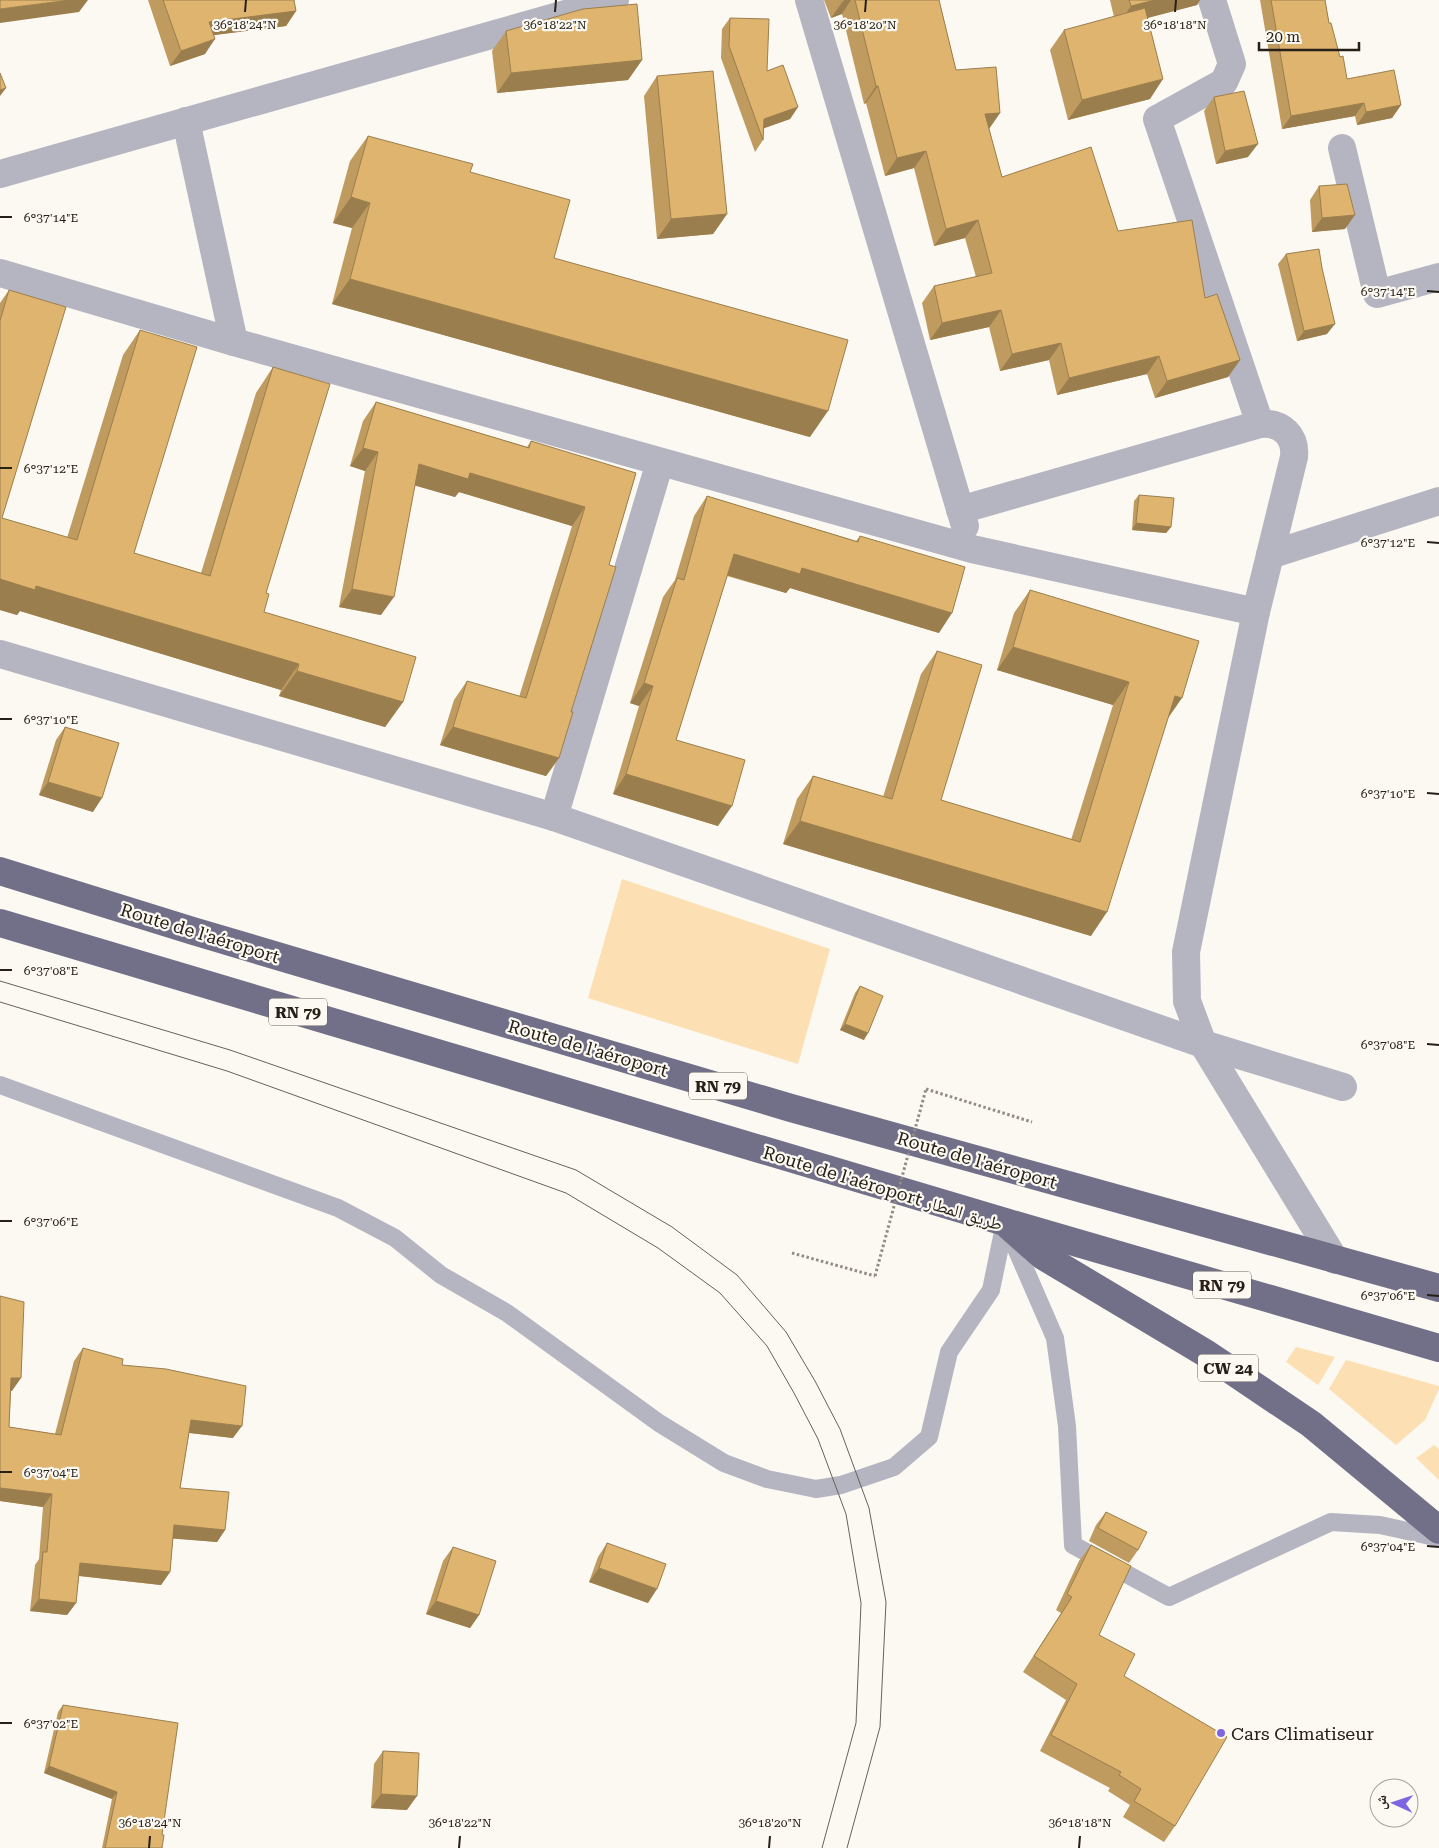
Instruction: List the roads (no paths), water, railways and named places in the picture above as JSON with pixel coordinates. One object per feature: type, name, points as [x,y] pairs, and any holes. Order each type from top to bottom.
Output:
[{"type":"highway","name":"Route de l'aéroport","points":[[0,871],[193,931],[782,1105],[1439,1288]]},
{"type":"highway","name":"Route de l'aéroport طريق المطار","points":[[0,923],[1005,1222],[1043,1256],[1207,1354],[1311,1424],[1439,1530]]},
{"type":"highway","name":"RN 79","points":[[1005,1222],[1439,1348]]},
{"type":"street","points":[[0,174],[615,0]]},
{"type":"street","points":[[808,0],[972,549]]},
{"type":"street","points":[[1212,0],[1232,64],[1224,82],[1157,118],[1260,424]]},
{"type":"street","points":[[186,121],[234,342]]},
{"type":"street","points":[[1342,148],[1377,294],[1439,277]]},
{"type":"street","points":[[0,273],[234,342],[972,549],[1256,612]]},
{"type":"street","points":[[960,510],[1260,424],[1273,424],[1284,429],[1292,439],[1295,451],[1256,612],[1186,952],[1187,1001],[1203,1044],[1336,1260]]},
{"type":"street","points":[[554,818],[660,462]]},
{"type":"street","points":[[1270,554],[1439,502]]},
{"type":"street","points":[[0,654],[554,818],[1203,1044],[1343,1088]]},
{"type":"lane","points":[[0,1085],[338,1208],[395,1238],[440,1275],[507,1313],[659,1423],[724,1463],[767,1479],[816,1489],[841,1485],[894,1467],[929,1437],[949,1352],[991,1290],[1005,1222]]},
{"type":"lane","points":[[1005,1222],[1054,1338],[1067,1426],[1073,1545],[1169,1597],[1331,1522],[1380,1525],[1439,1538]]},
{"type":"tram line","points":[[0,981],[230,1050],[576,1170],[672,1227],[737,1275],[786,1332],[815,1381],[840,1429],[869,1508],[886,1602],[880,1727],[847,1848]]},
{"type":"tram line","points":[[0,1002],[227,1071],[566,1193],[658,1248],[720,1293],[767,1346],[794,1393],[818,1439],[846,1514],[861,1603],[856,1723],[822,1848]]},
{"type":"place","name":"Cars Climatiseur","points":[[1221,1733]]}]
